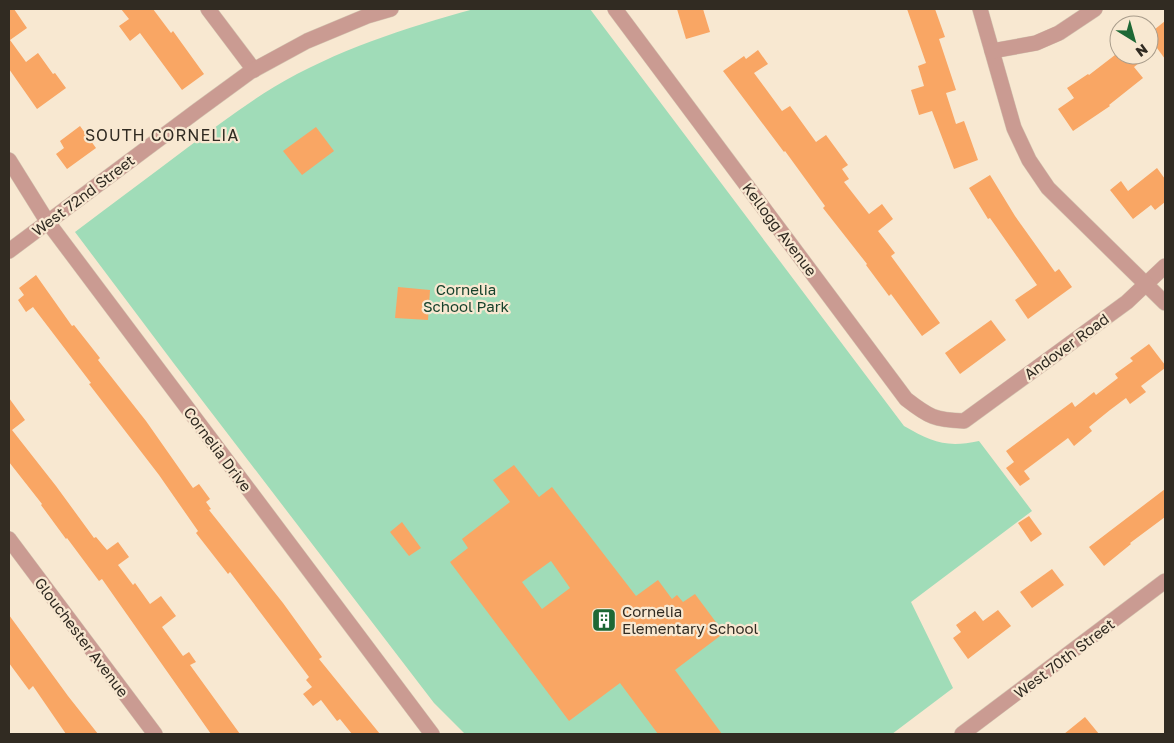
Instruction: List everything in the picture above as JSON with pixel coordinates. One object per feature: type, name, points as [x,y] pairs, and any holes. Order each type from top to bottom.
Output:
[{"type":"street","points":[[208,9],[254,70]]},
{"type":"street","name":"West 72nd Street","points":[[9,250],[254,70],[307,41],[367,16],[392,9]]},
{"type":"street","name":"Kellogg Avenue","points":[[615,9],[906,399],[923,412],[942,420],[964,421]]},
{"type":"street","points":[[980,9],[1014,128],[1029,160],[1048,188],[1165,303]]},
{"type":"street","points":[[992,51],[1036,43],[1059,33],[1095,9]]},
{"type":"street","name":"Cornelia Drive","points":[[9,160],[47,221],[432,734]]},
{"type":"street","name":"Andover Road","points":[[964,421],[1127,302],[1165,266]]},
{"type":"street","name":"Glouchester Avenue","points":[[9,539],[155,734]]},
{"type":"street","name":"West 70th Street","points":[[962,734],[1165,581]]},
{"type":"green space","name":"Cornelia School Park","points":[[474,9],[590,9],[904,426],[931,440],[948,444],[979,441],[1032,511],[911,602],[953,688],[892,734],[465,734],[434,703],[75,232],[187,148],[274,87],[322,62],[371,41]]},
{"type":"building","points":[[9,9],[14,9],[27,28],[10,40],[26,62],[38,53],[66,88],[37,109],[9,69]]},
{"type":"building","points":[[121,9],[153,9],[171,33],[173,31],[204,74],[182,90],[140,33],[130,41],[119,26],[129,19]]},
{"type":"building","points":[[677,9],[703,9],[710,32],[686,39]]},
{"type":"building","points":[[907,9],[935,9],[945,37],[939,39],[956,90],[946,93],[956,124],[964,121],[978,160],[954,169],[932,111],[919,115],[911,90],[924,86],[918,66],[926,63]]},
{"type":"building","points":[[1165,21],[1165,59],[1159,51],[1159,26]]},
{"type":"building","points":[[758,50],[768,64],[754,73],[782,111],[790,106],[816,142],[826,135],[848,165],[842,169],[849,179],[844,182],[869,214],[882,204],[893,219],[878,231],[895,253],[891,256],[940,323],[922,336],[891,294],[889,296],[867,264],[823,208],[825,206],[785,151],[723,71],[744,56],[746,59]]},
{"type":"building","points":[[1109,60],[1109,65],[1136,65],[1134,67],[1143,78],[1110,106],[1073,131],[1058,109],[1074,98],[1067,88],[1089,75]]},
{"type":"building","points":[[80,126],[96,148],[67,169],[56,154],[64,148],[60,141]]},
{"type":"building","points":[[316,127],[334,151],[302,175],[283,151]]},
{"type":"building","points":[[1157,168],[1165,179],[1165,202],[1155,210],[1151,205],[1133,219],[1110,190],[1121,181],[1128,191]]},
{"type":"building","points":[[990,175],[1015,216],[1055,272],[1059,269],[1072,287],[1028,319],[1015,300],[1037,285],[990,218],[988,219],[969,188]]},
{"type":"building","points":[[36,275],[72,326],[74,325],[100,358],[98,360],[146,421],[193,488],[199,484],[210,499],[206,502],[211,509],[209,510],[283,603],[322,657],[319,659],[380,734],[352,734],[340,719],[337,721],[321,700],[313,706],[303,694],[312,687],[306,680],[309,677],[230,572],[228,574],[196,533],[198,531],[159,475],[33,307],[26,312],[18,300],[24,295],[19,288]]},
{"type":"building","points":[[398,287],[430,290],[428,320],[395,318]]},
{"type":"building","points":[[991,320],[1006,340],[960,374],[945,353]]},
{"type":"building","points":[[1149,344],[1165,365],[1165,368],[1141,386],[1146,392],[1130,404],[1126,398],[1110,410],[1089,427],[1092,431],[1074,446],[1068,438],[1024,471],[1030,479],[1020,486],[1006,468],[1014,462],[1006,451],[1072,402],[1075,407],[1094,392],[1096,395],[1118,378],[1115,374],[1133,361],[1130,358]]},
{"type":"building","points":[[9,398],[25,420],[12,430],[94,538],[96,537],[107,550],[118,542],[129,557],[118,565],[133,585],[135,583],[150,604],[161,596],[176,616],[162,627],[183,656],[189,652],[196,662],[190,665],[240,734],[211,734],[102,579],[99,581],[9,462]]},
{"type":"building","name":"Cornelia Elementary School","points":[[514,465],[539,497],[552,487],[636,596],[658,580],[672,599],[677,595],[683,602],[695,594],[724,633],[675,670],[722,734],[658,734],[620,683],[569,721],[450,562],[468,548],[462,539],[510,502],[493,480]],"holes":[[[551,561],[570,588],[542,609],[522,582]]]},
{"type":"building","points":[[1165,489],[1165,517],[1130,543],[1104,566],[1089,547]]},
{"type":"building","points":[[1029,516],[1042,534],[1031,542],[1018,523]]},
{"type":"building","points":[[402,522],[421,548],[409,556],[390,532]]},
{"type":"building","points":[[1052,569],[1064,585],[1032,608],[1020,592]]},
{"type":"building","points":[[998,610],[1011,626],[968,659],[953,638],[961,632],[956,625],[975,611],[983,621]]},
{"type":"building","points":[[9,615],[98,734],[66,734],[33,686],[29,690],[9,663]]},
{"type":"building","points":[[1085,717],[1099,734],[1064,734]]},
{"type":"place","name":"Cornelia Elementary School","points":[[604,620]]},
{"type":"district","name":"SOUTH CORNELIA","points":[[162,135]]}]
